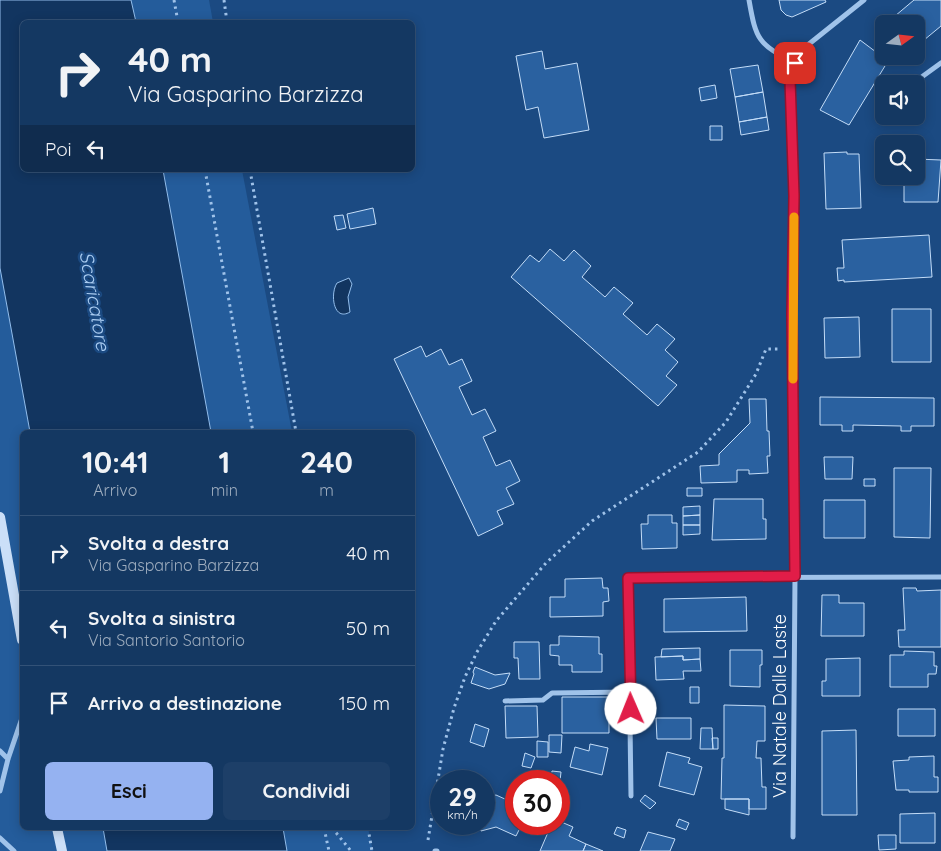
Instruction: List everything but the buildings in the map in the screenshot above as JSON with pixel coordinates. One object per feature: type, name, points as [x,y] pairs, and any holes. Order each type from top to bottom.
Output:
[{"type":"street","points":[[749,0],[754,30],[762,44],[795,63],[804,48],[864,0]]},
{"type":"street","name":"Via Natale Dalle Laste","points":[[792,837],[795,576],[792,348],[794,196],[790,80],[795,63]]},
{"type":"street","points":[[924,75],[941,63]]},
{"type":"street","points":[[0,517],[20,629]]},
{"type":"street","points":[[631,796],[628,578],[941,577]]},
{"type":"street","points":[[505,702],[543,700],[552,693],[631,692]]},
{"type":"street","points":[[0,791],[20,724]]},
{"type":"street","points":[[0,752],[8,760]]},
{"type":"street","points":[[57,830],[62,851]]},
{"type":"street","points":[[0,838],[14,851]]},
{"type":"path","points":[[174,0],[178,20]]},
{"type":"path","points":[[224,0],[227,20]]},
{"type":"path","points":[[205,172],[253,430]]},
{"type":"path","points":[[250,172],[296,430]]},
{"type":"path","points":[[436,851],[428,840],[443,749],[465,676],[496,621],[546,563],[592,521],[698,452],[726,422],[756,374],[766,349],[792,348]]},
{"type":"path","points":[[325,830],[329,851]]},
{"type":"path","points":[[334,830],[352,851]]},
{"type":"path","points":[[368,830],[372,851]]},
{"type":"shaded area","points":[[0,0],[209,0],[213,20],[20,20],[20,172],[242,172],[292,430],[20,430],[20,830],[368,830],[373,851],[0,851]]},
{"type":"water","name":"Scaricatore","points":[[0,0],[131,0],[136,20],[20,20],[20,172],[163,172],[211,430],[30,430],[0,268]]},
{"type":"water","points":[[349,278],[352,284],[348,297],[350,312],[344,314],[340,313],[334,305],[334,293],[337,283]]},
{"type":"water","points":[[103,830],[283,830],[287,851],[107,851]]},
{"type":"slow traffic","points":[[793,379],[794,217]]},
{"type":"route","points":[[631,709],[628,578],[795,576],[792,314],[794,196],[790,80],[795,63]]}]
